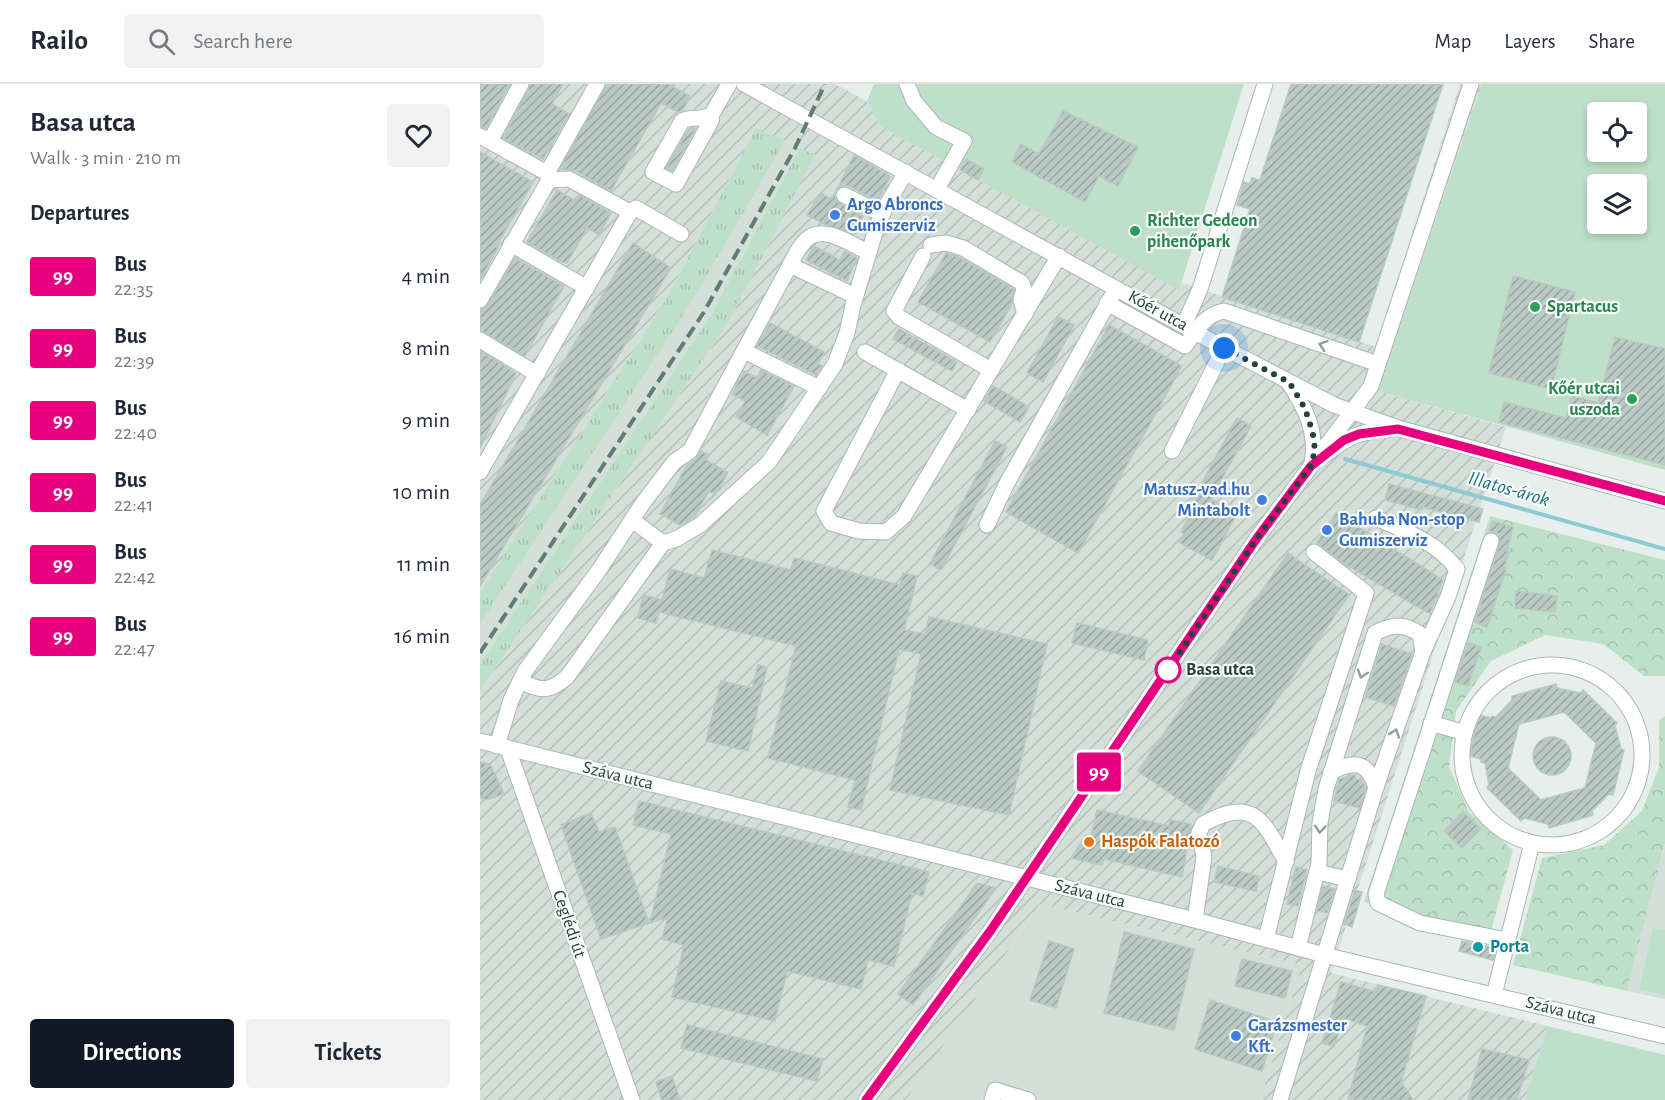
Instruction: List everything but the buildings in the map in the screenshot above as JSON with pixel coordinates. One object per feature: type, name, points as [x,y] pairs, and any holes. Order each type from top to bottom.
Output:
[{"type":"street","points":[[521,84],[485,138],[548,176],[569,179],[630,212]]},
{"type":"street","points":[[480,300],[597,84]]},
{"type":"street","points":[[712,114],[701,120],[687,118],[653,172],[676,184],[711,122],[712,114],[729,84]]},
{"type":"street","points":[[907,84],[914,101],[936,127],[964,141],[937,189]]},
{"type":"street","points":[[1107,303],[1185,346],[1200,289],[1265,84]]},
{"type":"street","points":[[866,1100],[991,930],[1257,538],[1371,386],[1471,84]]},
{"type":"street","name":"Kőér utca","points":[[751,86],[1224,348],[1289,382],[1352,411],[1398,429],[1665,501]]},
{"type":"street","points":[[669,144],[692,157]]},
{"type":"street","points":[[669,144],[692,157]]},
{"type":"street","points":[[520,681],[538,689],[547,690],[567,677],[663,543],[676,539],[700,525],[769,462],[835,364],[847,333],[855,296],[882,214],[906,172]]},
{"type":"street","points":[[844,195],[882,214]]},
{"type":"street","points":[[480,472],[630,212],[636,208],[681,234]]},
{"type":"street","points":[[502,747],[511,700],[525,671],[674,462],[690,451],[790,265],[807,238],[818,233],[829,235],[868,252]]},
{"type":"street","points":[[991,370],[899,317],[894,311],[927,251],[946,243],[963,249],[1022,283],[1024,289],[1021,300],[1025,314]]},
{"type":"street","points":[[512,244],[587,288]]},
{"type":"street","points":[[898,370],[824,511],[831,523],[859,531],[886,531],[904,516],[1059,256]]},
{"type":"street","points":[[790,265],[855,296]]},
{"type":"street","points":[[987,525],[1007,483],[1116,288]]},
{"type":"street","points":[[1190,328],[1214,313],[1224,311],[1378,364]]},
{"type":"street","points":[[480,340],[537,374]]},
{"type":"street","points":[[1172,451],[1224,348]]},
{"type":"street","points":[[744,351],[819,388]]},
{"type":"street","points":[[865,352],[968,410]]},
{"type":"street","points":[[1289,382],[1302,403],[1313,435],[1315,450],[1311,466]]},
{"type":"street","points":[[1311,466],[1344,440],[1359,434],[1398,429]]},
{"type":"street","points":[[1280,1100],[1376,788],[1424,652],[1448,597],[1457,569],[1445,554],[1416,535],[1376,518]]},
{"type":"street","points":[[632,520],[663,543]]},
{"type":"street","points":[[1491,541],[1376,894],[1378,903],[1420,923],[1507,940]]},
{"type":"street","points":[[1266,939],[1308,771],[1366,593],[1314,552]]},
{"type":"street","points":[[1298,948],[1317,872],[1320,823],[1331,772],[1375,633],[1390,625],[1409,628],[1420,634],[1424,652]]},
{"type":"street","points":[[1550,665],[1574,668],[1595,676],[1614,690],[1629,708],[1638,730],[1642,753],[1640,776],[1631,798],[1618,817],[1599,832],[1578,842],[1555,845],[1532,843],[1510,835],[1490,821],[1475,802],[1466,780],[1462,757],[1465,733],[1474,711],[1487,693],[1506,678],[1527,669],[1550,665]]},
{"type":"street","points":[[1431,723],[1465,733]]},
{"type":"street","name":"Száva utca","points":[[480,741],[1195,920],[1324,955],[1665,1036]]},
{"type":"street","name":"Ceglédi út","points":[[502,747],[632,1100]]},
{"type":"street","points":[[1331,772],[1348,763],[1361,765],[1372,775],[1376,788]]},
{"type":"street","points":[[1195,920],[1204,857],[1199,833],[1203,824],[1221,813],[1244,811],[1264,823],[1286,862]]},
{"type":"street","points":[[1494,995],[1532,843]]},
{"type":"street","points":[[1317,872],[1348,879]]},
{"type":"street","points":[[992,1100],[995,1090],[1028,1100]]},
{"type":"shaded area","points":[[480,84],[835,84],[867,101],[880,126],[1179,289],[1182,283],[1379,348],[1393,293],[1460,84],[1482,84],[1377,391],[1506,427],[1331,973],[1547,1026],[1525,1100],[1260,1100],[1302,965],[1040,904],[906,1100],[480,1100],[480,691],[728,323],[814,155],[756,128],[669,294],[480,593]]},
{"type":"shaded area","points":[[785,141],[800,148],[711,315],[480,664],[480,625],[688,308]]},
{"type":"shaded area","points":[[1665,843],[1665,999],[1627,991]]},
{"type":"shaded area","points":[[1040,904],[1302,965],[1260,1100],[906,1100]]},
{"type":"green space","name":"Richter Gedeon pihenőpark","points":[[874,84],[1244,84],[1179,290],[880,126],[867,101]]},
{"type":"green space","name":"Spartacus","points":[[1482,84],[1665,84],[1665,470],[1377,391]]},
{"type":"green space","points":[[756,128],[785,141],[688,308],[480,625],[480,593],[669,294]]},
{"type":"green space","points":[[800,148],[815,155],[728,323],[480,691],[480,664],[711,315]]},
{"type":"green space","points":[[1490,516],[1665,560],[1665,676],[1644,676],[1603,644],[1545,635],[1491,661],[1456,711],[1449,767],[1469,812],[1513,850],[1491,931],[1364,902]]},
{"type":"green space","points":[[1665,716],[1665,843],[1627,991],[1513,965],[1542,858],[1604,845],[1642,811],[1659,767],[1659,720]]},
{"type":"green space","points":[[1653,928],[1665,930],[1665,995],[1639,990]]},
{"type":"green space","points":[[1547,1026],[1665,1055],[1665,1100],[1525,1100]]},
{"type":"waterway","name":"Illatos-árok","points":[[1345,459],[1665,549]]},
{"type":"railway","points":[[480,653],[704,312],[795,148],[825,84]]},
{"type":"bus line","name":"99","points":[[866,1100],[991,930],[1257,538],[1311,466],[1344,440],[1377,430],[1398,429],[1665,501]]},
{"type":"place","name":"Argo Abroncs Gumiszerviz","points":[[835,215]]},
{"type":"place","name":"Richter Gedeon pihenőpark","points":[[1135,231]]},
{"type":"place","name":"Spartacus","points":[[1535,307]]},
{"type":"place","name":"Kőér utcai uszoda","points":[[1632,399]]},
{"type":"place","name":"Matusz-vad.hu Mintabolt","points":[[1262,500]]},
{"type":"place","name":"Bahuba Non-stop Gumiszerviz","points":[[1327,530]]},
{"type":"place","name":"Basa utca","points":[[1168,670]]},
{"type":"place","name":"Haspók Falatozó","points":[[1089,842]]},
{"type":"place","name":"Porta","points":[[1478,947]]},
{"type":"place","name":"Garázsmester Kft.","points":[[1236,1036]]},
{"type":"route","points":[[1168,670],[1257,538],[1311,466],[1315,450],[1308,417],[1289,382],[1224,348]]}]
